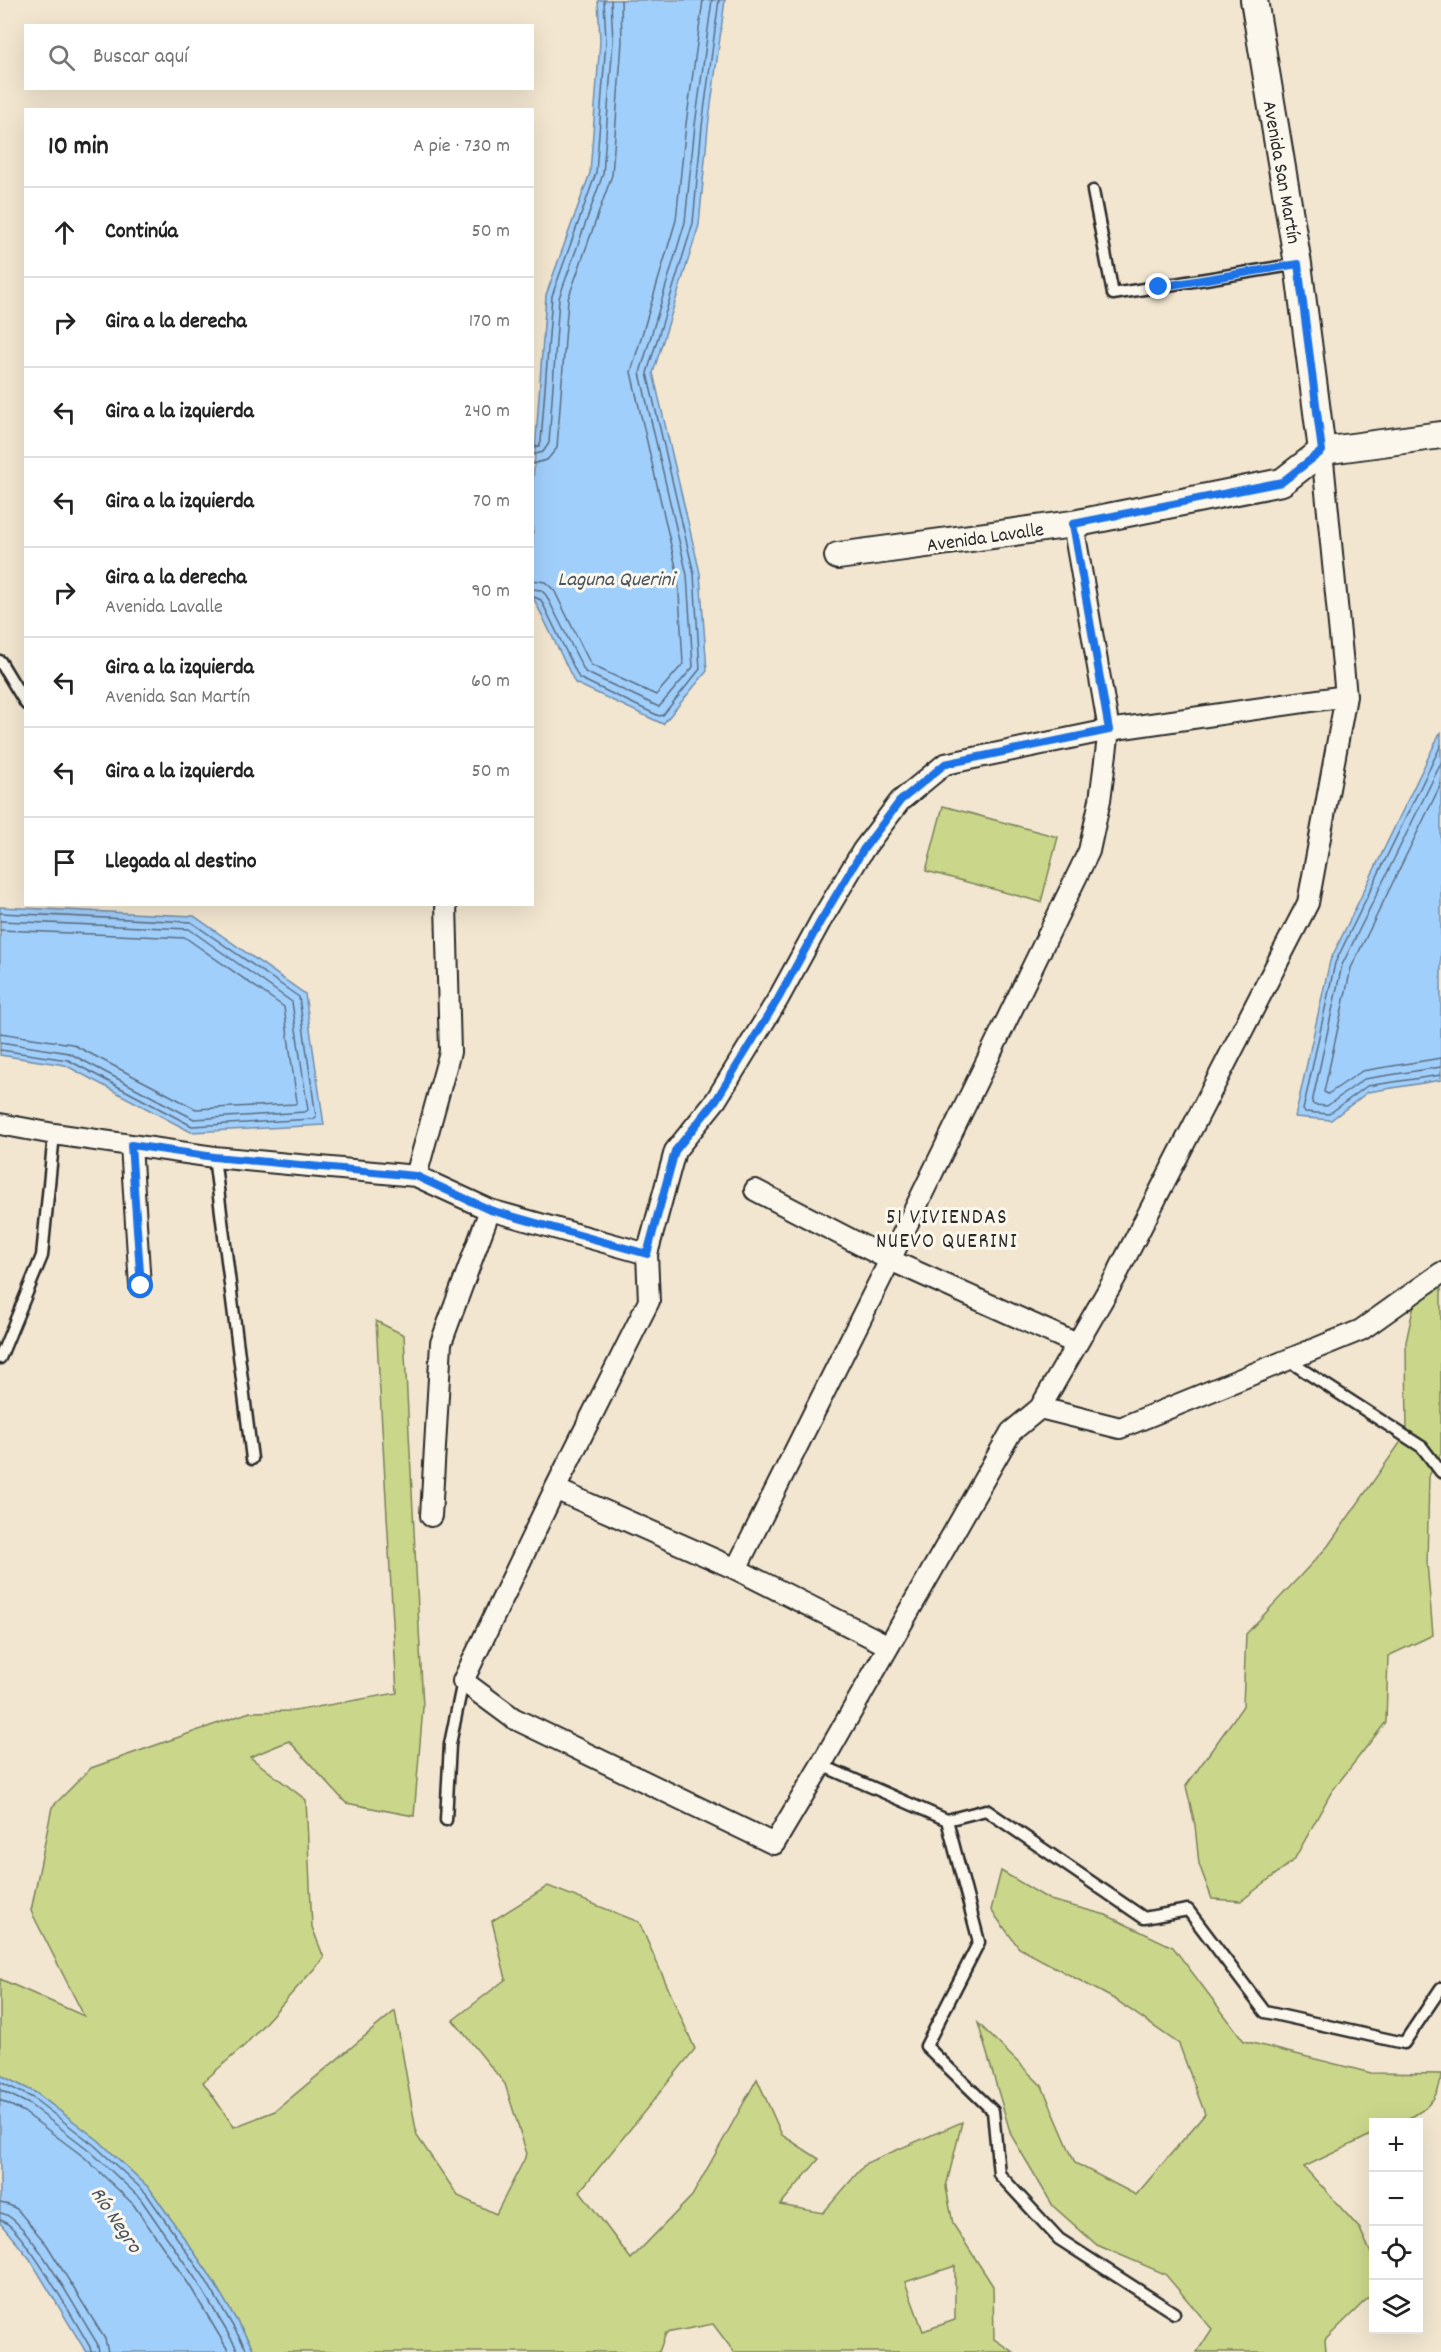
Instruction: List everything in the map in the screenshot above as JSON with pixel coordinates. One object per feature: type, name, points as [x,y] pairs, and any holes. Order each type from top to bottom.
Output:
[{"type":"street","name":"Avenida San Martín","points":[[1254,0],[1298,264],[1322,451]]},
{"type":"street","points":[[1346,696],[1109,730],[945,764],[900,801],[863,850],[778,999],[716,1100],[675,1151],[647,1254],[649,1300],[463,1681],[513,1718],[774,1844],[890,1646],[1011,1432],[1040,1408],[1115,1278],[1308,903],[1346,696],[1322,451],[1441,435]]},
{"type":"street","name":"Avenida Lavalle","points":[[838,556],[1073,524],[1282,482],[1322,451]]},
{"type":"street","points":[[736,1569],[890,1260],[1089,851],[1100,800],[1109,730],[1073,524]]},
{"type":"street","points":[[416,1176],[450,1052],[446,906]]},
{"type":"street","points":[[0,1124],[214,1157],[416,1176],[490,1210],[647,1254]]},
{"type":"street","points":[[131,1145],[141,1286]]},
{"type":"street","points":[[755,1190],[890,1260],[1077,1344]]},
{"type":"street","points":[[430,1516],[441,1343],[490,1210]]},
{"type":"street","points":[[1040,1408],[1120,1428],[1361,1330],[1441,1273]]},
{"type":"street","points":[[555,1489],[736,1569],[890,1646]]},
{"type":"lane","points":[[1093,191],[1113,294],[1298,264]]},
{"type":"lane","points":[[0,661],[24,701]]},
{"type":"lane","points":[[0,1358],[42,1256],[54,1134]]},
{"type":"lane","points":[[214,1157],[252,1460]]},
{"type":"lane","points":[[1289,1361],[1422,1447],[1441,1472]]},
{"type":"lane","points":[[446,1820],[450,1744],[463,1681]]},
{"type":"lane","points":[[821,1765],[947,1820],[986,1810],[1144,1918],[1188,1910],[1265,2012],[1404,2043],[1441,1988]]},
{"type":"lane","points":[[947,1820],[979,1942],[926,2046],[993,2111],[999,2174],[1059,2239],[1174,2313]]},
{"type":"green space","points":[[943,806],[1058,837],[1041,902],[926,871]]},
{"type":"green space","points":[[1441,1282],[1441,1453],[1429,1476],[1427,1563],[1433,1635],[1388,1656],[1386,1722],[1332,1791],[1294,1860],[1241,1901],[1212,1899],[1199,1864],[1195,1825],[1186,1786],[1243,1706],[1246,1634],[1328,1546],[1407,1433],[1406,1342],[1415,1300]]},
{"type":"green space","points":[[376,1321],[404,1335],[423,1707],[414,1816],[346,1803],[289,1741],[250,1757],[306,1800],[312,1927],[324,1958],[245,2045],[203,2082],[234,2127],[275,2111],[395,2011],[417,2136],[458,2196],[496,2214],[527,2154],[505,2084],[453,2020],[506,1979],[492,1921],[548,1886],[639,1922],[695,2049],[580,2191],[631,2259],[692,2196],[757,2079],[782,2135],[819,2159],[780,2205],[823,2213],[866,2163],[962,2122],[946,2187],[953,2224],[993,2286],[994,2339],[1013,2352],[734,2352],[713,2324],[666,2333],[659,2352],[255,2352],[209,2274],[150,2189],[98,2140],[36,2093],[0,2075],[0,1979],[84,2016],[31,1911],[52,1807],[91,1768],[250,1712],[294,1711],[397,1693]],"holes":[[[955,2266],[955,2320],[923,2331],[905,2282]]]},
{"type":"green space","points":[[1001,1871],[1050,1900],[1106,1915],[1173,1947],[1244,2041],[1371,2073],[1441,2074],[1438,2091],[1421,2111],[1408,2118],[1369,2118],[1369,2136],[1304,2167],[1360,2229],[1369,2249],[1369,2297],[1325,2340],[1326,2352],[1197,2352],[1212,2329],[1165,2274],[1097,2245],[1053,2206],[1011,2135],[978,2023],[1042,2086],[1075,2163],[1136,2195],[1205,2114],[1179,2044],[1116,2000],[1019,1948],[991,1910]]},
{"type":"water","name":"Laguna Querini","points":[[598,0],[725,0],[708,127],[699,225],[653,373],[700,573],[707,671],[663,724],[575,683],[534,599],[534,468],[546,295],[590,173],[600,41]]},
{"type":"water","points":[[1441,731],[1441,1080],[1368,1092],[1331,1120],[1295,1117],[1330,961]]},
{"type":"water","points":[[0,907],[194,916],[305,994],[324,1125],[191,1132],[65,1065],[0,1055]]},
{"type":"water","name":"Río Negro","points":[[0,2075],[36,2093],[98,2140],[150,2189],[209,2274],[255,2352],[86,2352],[30,2259],[0,2223]]},
{"type":"district","name":"51 VIVIENDAS NUEVO QUERINI","points":[[947,1228]]},
{"type":"route","points":[[141,1286],[131,1145],[214,1157],[416,1176],[490,1210],[647,1254],[675,1151],[716,1100],[778,999],[863,850],[900,801],[945,764],[1109,730],[1073,524],[1282,482],[1322,451],[1298,264],[1159,287]]}]
